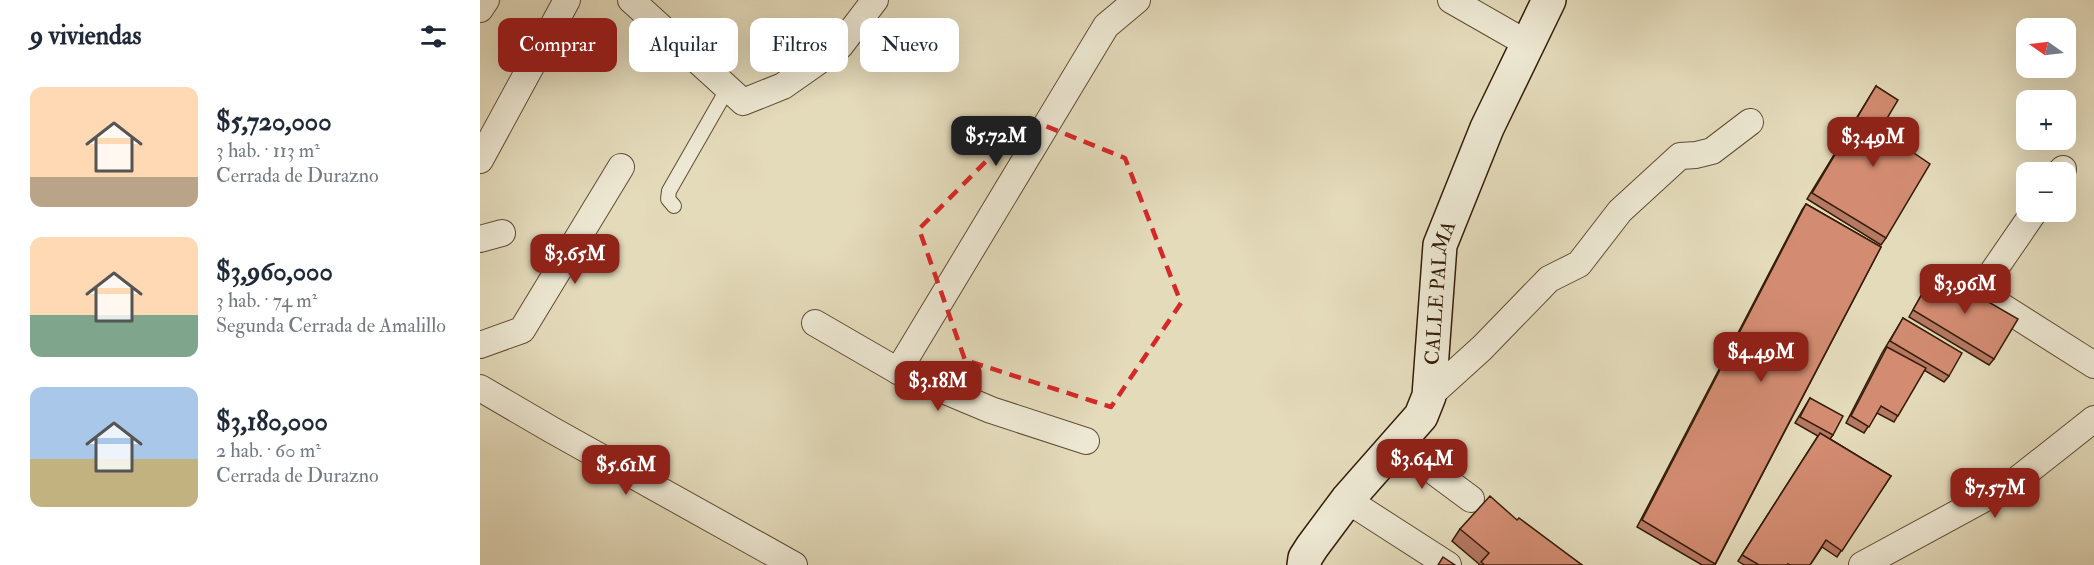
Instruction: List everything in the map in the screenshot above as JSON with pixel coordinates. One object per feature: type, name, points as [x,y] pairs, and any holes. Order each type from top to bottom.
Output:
[{"type":"street","points":[[480,9],[486,0]]},
{"type":"street","points":[[480,160],[567,0]]},
{"type":"street","points":[[631,0],[744,102],[783,86],[840,46],[874,0]]},
{"type":"street","points":[[898,371],[1106,26],[1137,0]]},
{"type":"street","points":[[1451,0],[1528,44]]},
{"type":"street","name":"CALLE PALMA","points":[[1304,565],[1305,558],[1312,547],[1347,500],[1421,416],[1429,396],[1440,245],[1487,129],[1549,0]]},
{"type":"street","points":[[1429,396],[1482,348],[1549,279],[1579,264],[1620,212],[1680,156],[1712,151],[1750,122]]},
{"type":"street","points":[[480,345],[522,330],[621,167]]},
{"type":"street","points":[[2027,222],[1979,291],[2094,365]]},
{"type":"street","points":[[815,323],[898,371],[991,410],[1086,441]]},
{"type":"street","points":[[480,388],[794,565]]},
{"type":"street","points":[[1862,565],[2013,483],[2094,419]]},
{"type":"street","points":[[1395,446],[1413,456],[1471,499]]},
{"type":"street","points":[[1347,500],[1448,565]]},
{"type":"lane","points":[[674,206],[668,199],[669,191],[728,88]]},
{"type":"highlighted area","points":[[1028,119],[1125,158],[1181,303],[1111,407],[965,360],[919,229]]},
{"type":"building","points":[[1876,86],[1898,100],[1886,120],[1917,140],[1911,151],[1930,164],[1886,238],[1812,193]]},
{"type":"building","points":[[1806,204],[1881,247],[1715,564],[1642,520]]},
{"type":"building","points":[[1935,271],[2018,319],[1994,359],[1913,310]]},
{"type":"building","points":[[1903,318],[1962,353],[1949,376],[1890,341]]},
{"type":"building","points":[[1887,347],[1926,368],[1898,416],[1881,406],[1869,427],[1851,416]]},
{"type":"building","points":[[1810,398],[1843,416],[1833,435],[1800,417]]},
{"type":"building","points":[[1820,433],[1891,476],[1842,551],[1826,540],[1810,565],[1759,565],[1742,555]]},
{"type":"building","points":[[1490,496],[1517,520],[1519,518],[1582,565],[1485,565],[1481,562],[1489,553],[1460,529]]},
{"type":"building","points":[[1443,557],[1455,565],[1438,565]]}]
